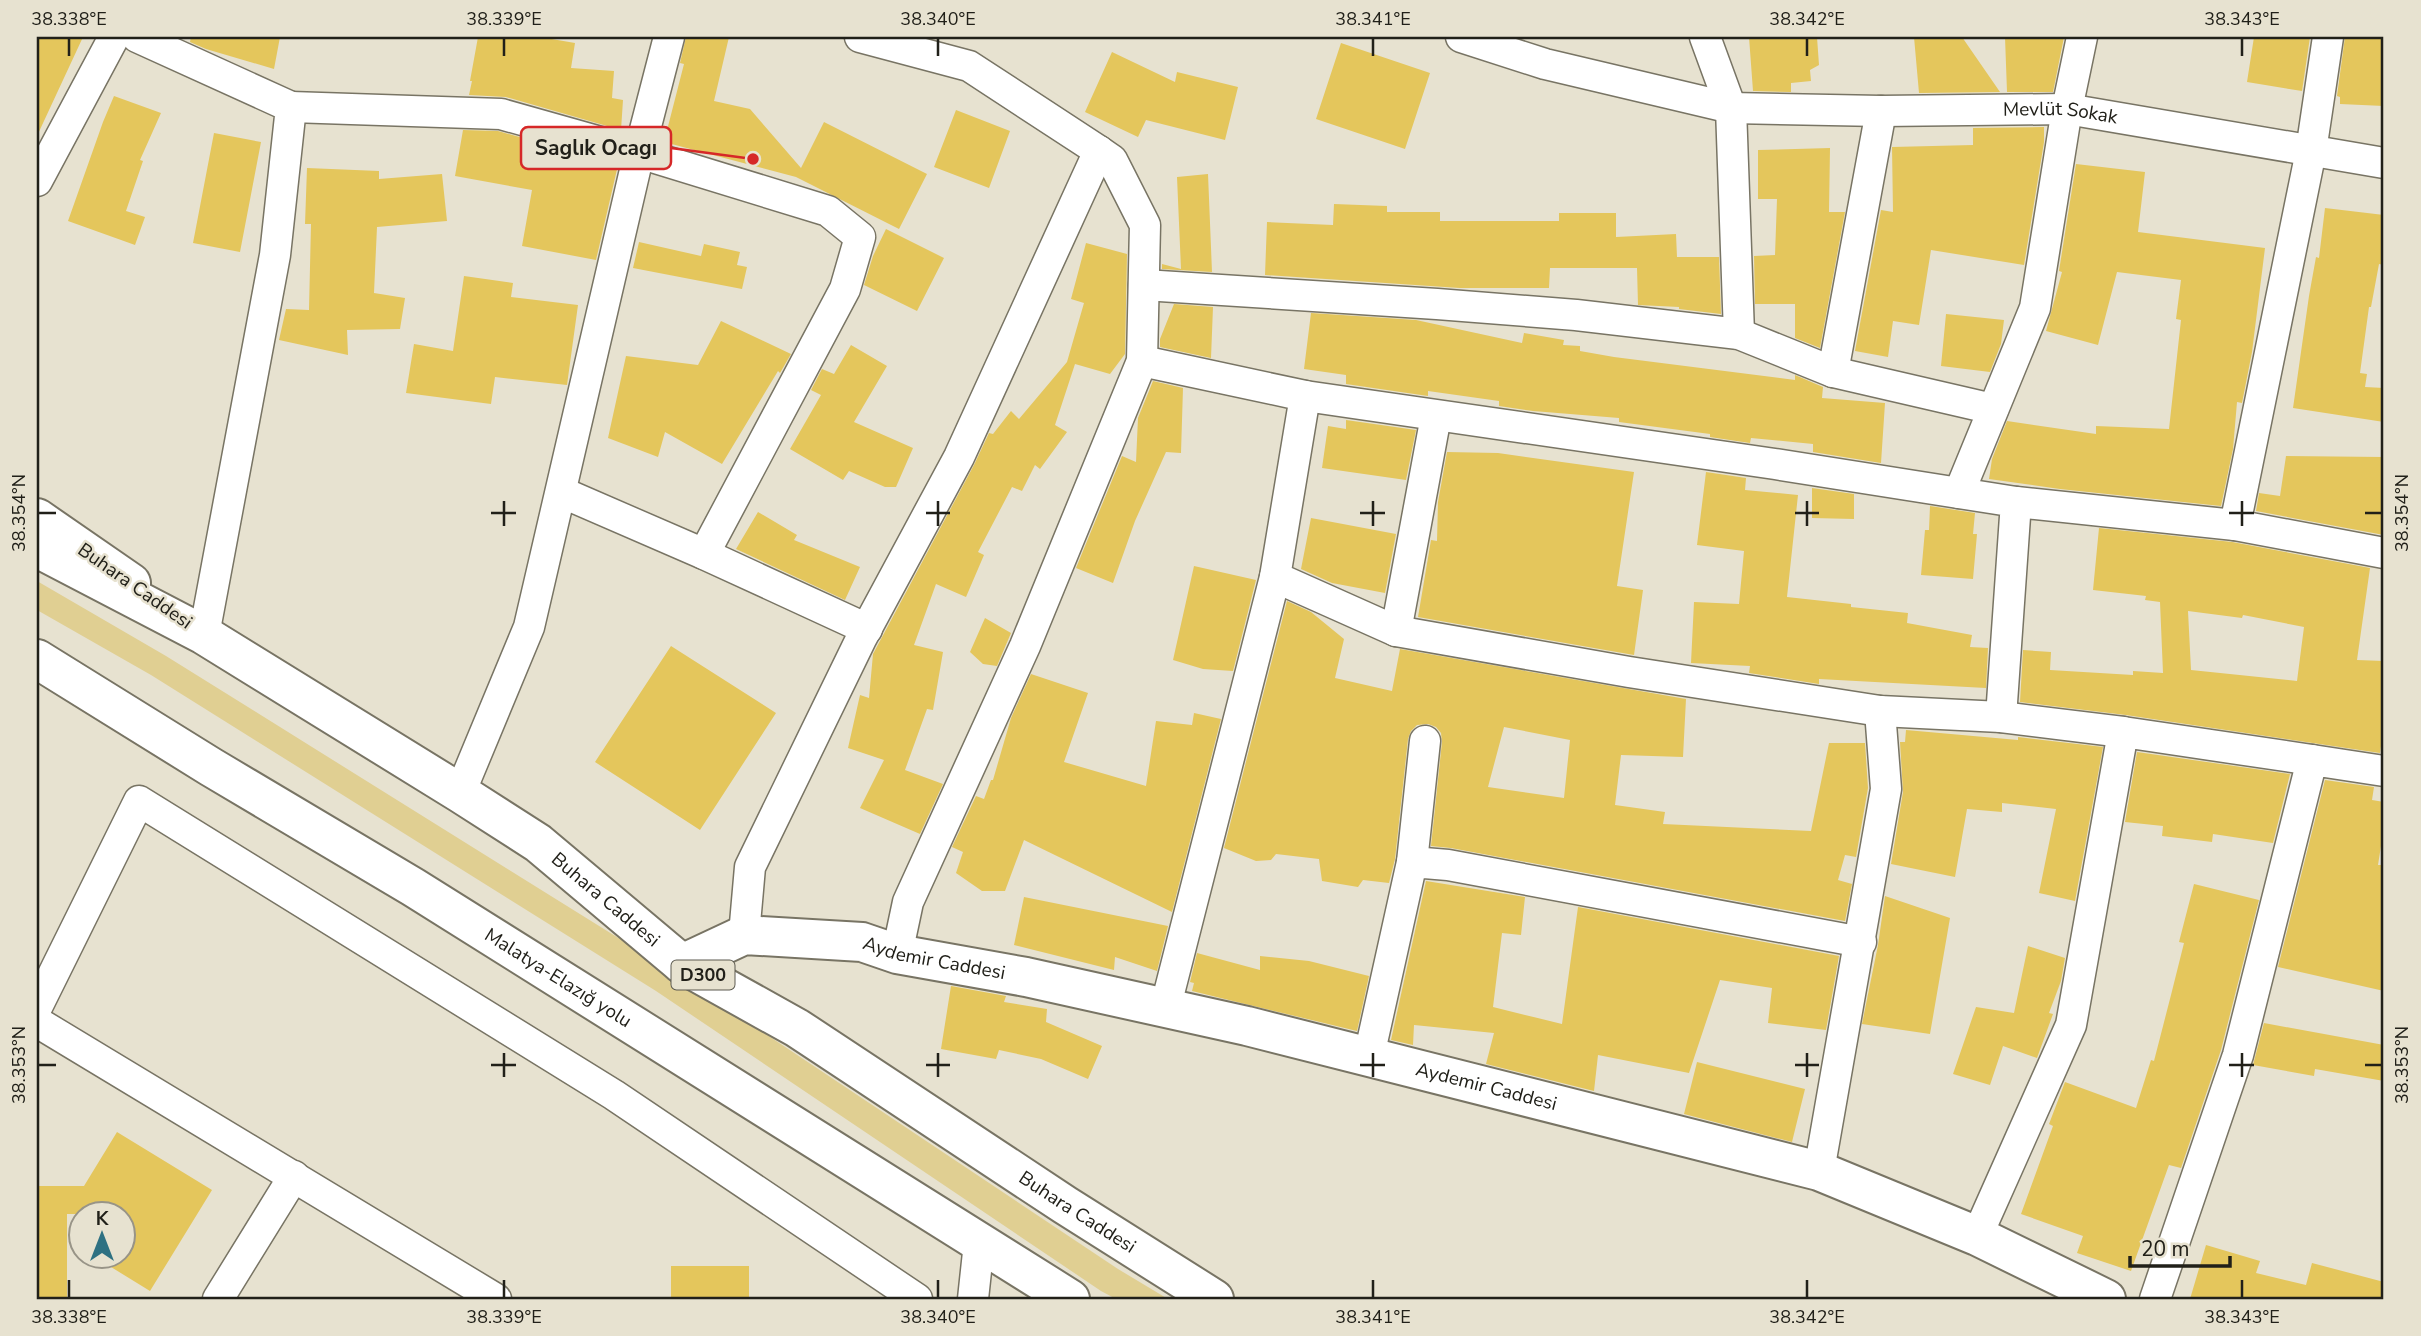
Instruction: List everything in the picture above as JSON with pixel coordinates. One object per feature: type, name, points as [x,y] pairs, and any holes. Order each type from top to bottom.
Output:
[{"type":"main road","name":"Buhara Caddesi","points":[[37,518],[204,635],[538,843],[682,964],[797,1028],[1042,1190],[1214,1299]]},
{"type":"main road","points":[[37,548],[204,635]]},
{"type":"main road","points":[[37,659],[120,712]]},
{"type":"main road","name":"Malatya-Elazığ yolu","points":[[37,672],[120,712],[413,887],[1070,1299]]},
{"type":"main road","name":"Aydemir Caddesi","points":[[682,964],[744,935],[862,942],[897,954],[1026,977],[1369,1056],[1819,1171],[1977,1236],[2106,1299]]},
{"type":"street","points":[[37,181],[114,37]]},
{"type":"street","points":[[137,37],[291,107],[501,114],[828,211],[860,237],[845,289],[704,554]]},
{"type":"street","points":[[460,793],[529,627],[668,37]]},
{"type":"street","points":[[860,37],[969,66],[1099,151],[1112,160],[1145,225],[1142,360],[1025,646],[908,902],[897,954]]},
{"type":"street","name":"Mevlüt Sokak","points":[[1461,37],[1545,64],[1731,108],[1881,111],[2067,109],[2384,163]]},
{"type":"street","points":[[1705,37],[1731,108],[1739,334]]},
{"type":"street","points":[[1959,493],[2035,308],[2067,109],[2082,37]]},
{"type":"street","points":[[2235,526],[2311,151],[2328,37]]},
{"type":"street","points":[[204,635],[275,255],[291,107]]},
{"type":"street","points":[[1833,372],[1881,111]]},
{"type":"street","points":[[744,935],[750,867],[867,629],[959,457],[1099,151]]},
{"type":"street","points":[[1144,285],[1576,315],[1739,334],[1833,372],[1993,408]]},
{"type":"street","points":[[1142,360],[1305,396],[2016,502],[2235,526],[2384,553]]},
{"type":"street","points":[[1164,1009],[1275,577],[1305,396]]},
{"type":"street","points":[[1396,631],[1437,416]]},
{"type":"street","points":[[561,492],[867,629]]},
{"type":"street","points":[[2001,718],[2016,502]]},
{"type":"street","points":[[1275,577],[1396,631],[1629,672],[1880,711],[2001,718],[2123,732],[2384,771]]},
{"type":"street","points":[[1819,1171],[1886,789],[1880,711]]},
{"type":"street","points":[[1977,1236],[2071,1025],[2123,732]]},
{"type":"street","points":[[1369,1056],[1412,862],[1425,741]]},
{"type":"street","points":[[2155,1299],[2238,1055],[2312,760]]},
{"type":"street","points":[[37,1007],[139,801],[614,1096],[917,1299]]},
{"type":"street","points":[[1412,862],[1448,865],[1861,942]]},
{"type":"street","points":[[37,1022],[496,1299]]},
{"type":"street","points":[[218,1299],[294,1176]]},
{"type":"street","points":[[973,1299],[979,1243]]},
{"type":"shaded area","points":[[37,581],[166,656],[673,972],[1118,1269],[1168,1299],[1116,1299],[1101,1291],[656,991],[151,675],[37,610]]},
{"type":"building","points":[[37,37],[83,37],[37,136]]},
{"type":"building","points":[[191,37],[280,37],[274,69],[206,49],[190,42]]},
{"type":"building","points":[[478,37],[540,37],[575,43],[571,68],[614,71],[612,98],[623,100],[621,130],[506,97],[469,95]]},
{"type":"building","points":[[686,37],[729,37],[714,101],[750,109],[801,168],[824,122],[927,174],[899,229],[796,177],[664,142],[684,64],[680,63]]},
{"type":"building","points":[[1749,37],[1817,37],[1819,65],[1810,70],[1811,81],[1791,83],[1791,92],[1753,91]]},
{"type":"building","points":[[1914,37],[1962,37],[2000,92],[1919,93]]},
{"type":"building","points":[[2005,37],[2064,37],[2053,92],[2007,92]]},
{"type":"building","points":[[2254,37],[2310,37],[2302,91],[2247,82]]},
{"type":"building","points":[[2345,37],[2384,37],[2384,106],[2340,104],[2340,97],[2337,96]]},
{"type":"building","points":[[1341,43],[1430,73],[1405,149],[1316,119]]},
{"type":"building","points":[[1112,52],[1175,82],[1177,72],[1238,87],[1225,140],[1146,120],[1138,137],[1085,112]]},
{"type":"building","points":[[114,96],[161,113],[140,160],[143,161],[126,211],[145,217],[135,245],[68,221]]},
{"type":"building","points":[[956,110],[1010,131],[989,188],[934,167]]},
{"type":"building","points":[[2044,127],[2044,142],[2024,265],[1931,250],[1919,325],[1893,321],[1888,357],[1855,351],[1881,210],[1893,212],[1892,147],[1973,145],[1973,128]]},
{"type":"building","points":[[463,130],[498,131],[618,165],[596,260],[522,246],[532,190],[455,176]]},
{"type":"building","points":[[214,133],[261,142],[240,252],[193,243]]},
{"type":"building","points":[[1830,148],[1829,212],[1845,212],[1820,348],[1795,338],[1795,304],[1755,304],[1754,256],[1775,255],[1777,199],[1758,199],[1758,150]]},
{"type":"building","points":[[2076,164],[2145,172],[2138,232],[2265,248],[2252,352],[2242,403],[2237,402],[2233,449],[2221,506],[1989,479],[1992,459],[2007,421],[2096,434],[2096,426],[2169,429],[2181,320],[2176,319],[2181,280],[2117,272],[2098,345],[2046,331],[2062,272],[2059,271]]},
{"type":"building","points":[[307,168],[379,171],[379,179],[442,174],[447,221],[377,227],[374,293],[405,298],[400,329],[347,330],[348,355],[279,340],[286,309],[309,310],[311,224],[305,224]]},
{"type":"building","points":[[1208,174],[1212,272],[1162,269],[1162,264],[1181,269],[1177,177]]},
{"type":"building","points":[[1334,204],[1387,206],[1387,212],[1440,212],[1440,221],[1559,221],[1559,213],[1616,213],[1616,237],[1676,234],[1677,257],[1719,257],[1721,314],[1679,307],[1638,305],[1637,268],[1550,268],[1549,288],[1460,288],[1265,275],[1267,222],[1333,225]]},
{"type":"building","points":[[2325,208],[2384,215],[2384,265],[2379,264],[2369,307],[2360,373],[2367,374],[2365,387],[2384,388],[2384,422],[2293,408]]},
{"type":"building","points":[[886,229],[944,258],[917,311],[864,285],[873,256]]},
{"type":"building","points":[[639,242],[701,256],[704,244],[740,252],[737,265],[747,267],[742,289],[633,268]]},
{"type":"building","points":[[1086,243],[1127,254],[1125,354],[1110,374],[1075,364],[1055,425],[1067,432],[1040,469],[1035,465],[1022,491],[1012,487],[978,552],[984,555],[966,597],[936,584],[914,645],[943,652],[933,710],[927,709],[905,770],[943,784],[920,834],[860,808],[884,760],[848,748],[860,695],[869,698],[873,654],[989,433],[993,434],[1011,411],[1019,419],[1067,362],[1084,303],[1071,299]]},
{"type":"building","points":[[464,276],[513,283],[511,297],[578,305],[567,385],[495,377],[491,404],[406,393],[414,344],[453,351]]},
{"type":"building","points":[[1174,304],[1213,307],[1211,358],[1160,347],[1160,339]]},
{"type":"building","points":[[1311,313],[1416,320],[1522,343],[1524,333],[1564,340],[1563,345],[1580,346],[1580,351],[1614,357],[1795,380],[1795,375],[1823,387],[1822,398],[1885,403],[1881,463],[1813,452],[1813,444],[1751,438],[1750,443],[1710,437],[1710,434],[1619,422],[1619,418],[1533,411],[1499,406],[1499,401],[1428,391],[1428,396],[1346,384],[1346,375],[1304,369]]},
{"type":"building","points":[[1946,314],[2004,320],[2001,344],[1990,372],[1941,366]]},
{"type":"building","points":[[721,321],[791,354],[722,464],[665,432],[658,457],[608,438],[626,356],[698,365]]},
{"type":"building","points":[[851,345],[887,366],[854,422],[913,448],[896,487],[885,487],[849,471],[843,480],[790,449],[821,395],[811,390],[822,369],[834,374]]},
{"type":"building","points":[[1153,381],[1183,388],[1181,453],[1166,452],[1135,521],[1113,583],[1076,568],[1122,456],[1136,462],[1138,418]]},
{"type":"building","points":[[1346,420],[1416,430],[1406,480],[1322,468],[1328,426],[1346,429]]},
{"type":"building","points":[[1447,452],[1498,453],[1634,472],[1617,586],[1643,590],[1634,655],[1418,617],[1431,540],[1437,541],[1438,502]]},
{"type":"building","points":[[2286,456],[2384,457],[2384,535],[2256,511],[2259,493],[2280,496]]},
{"type":"building","points":[[1706,472],[1746,478],[1745,490],[1798,495],[1787,597],[1908,613],[1907,623],[1972,635],[1970,647],[1988,648],[1986,688],[1819,679],[1819,684],[1749,673],[1750,666],[1691,663],[1694,602],[1739,604],[1744,551],[1697,545]]},
{"type":"building","points":[[1812,488],[1854,494],[1854,519],[1812,518]]},
{"type":"building","points":[[1930,506],[1975,513],[1973,534],[1977,534],[1973,579],[1921,575],[1925,530],[1929,530]]},
{"type":"building","points":[[758,512],[797,535],[794,540],[860,567],[845,600],[736,549]]},
{"type":"building","points":[[1311,518],[1396,534],[1385,593],[1332,583],[1301,569]]},
{"type":"building","points":[[2099,528],[2232,542],[2370,568],[2357,660],[2384,661],[2384,725],[2380,753],[2020,702],[2023,650],[2051,652],[2050,670],[2133,675],[2133,671],[2163,673],[2160,602],[2145,600],[2146,596],[2093,590]],"holes":[[[2188,611],[2242,618],[2243,615],[2304,627],[2297,681],[2191,670]]]},
{"type":"building","points":[[1194,566],[1256,580],[1233,671],[1203,669],[1173,660]]},
{"type":"building","points":[[1287,601],[1311,612],[1344,639],[1335,678],[1392,691],[1400,649],[1686,699],[1683,757],[1621,755],[1615,805],[1665,812],[1663,824],[1811,831],[1829,743],[1865,743],[1868,788],[1856,857],[1845,855],[1838,880],[1852,884],[1845,921],[1431,846],[1442,742],[1441,733],[1428,724],[1417,725],[1408,739],[1395,859],[1389,883],[1363,880],[1358,887],[1322,881],[1319,859],[1276,854],[1271,860],[1256,861],[1224,848]],"holes":[[[1504,727],[1570,740],[1564,798],[1488,787]]]},
{"type":"building","points":[[985,618],[1011,633],[997,666],[983,664],[970,652]]},
{"type":"building","points":[[671,646],[776,713],[700,830],[595,762]]},
{"type":"building","points":[[1031,674],[1088,693],[1064,762],[1146,786],[1156,721],[1192,725],[1194,713],[1221,719],[1172,912],[1024,840],[1005,891],[982,891],[956,873],[963,852],[952,847],[976,796],[984,799],[993,780],[1011,718]]},
{"type":"building","points":[[1906,730],[2018,740],[2018,737],[2103,747],[2075,901],[2039,893],[2056,809],[2002,803],[2002,812],[1967,809],[1955,877],[1891,864],[1903,792],[1900,742],[1905,742]]},
{"type":"building","points":[[2137,752],[2290,774],[2273,843],[2213,834],[2212,842],[2162,836],[2163,826],[2125,822]]},
{"type":"building","points":[[2325,780],[2374,787],[2372,800],[2384,802],[2384,827],[2378,865],[2384,865],[2384,991],[2278,967]]},
{"type":"building","points":[[1426,881],[1525,897],[1521,935],[1502,933],[1493,1007],[1562,1024],[1578,907],[1839,956],[1826,1030],[1768,1023],[1772,988],[1720,980],[1689,1073],[1598,1055],[1594,1091],[1486,1064],[1494,1033],[1414,1025],[1413,1045],[1391,1040]]},
{"type":"building","points":[[2194,884],[2259,900],[2221,1050],[2181,1168],[2169,1165],[2131,1271],[2077,1253],[2083,1236],[2021,1214],[2053,1126],[2049,1124],[2065,1082],[2136,1108],[2151,1060],[2154,1061],[2184,943],[2179,942]]},
{"type":"building","points":[[1885,896],[1950,918],[1930,1034],[1862,1024]]},
{"type":"building","points":[[1024,897],[1168,926],[1157,971],[1115,957],[1114,970],[1014,945]]},
{"type":"building","points":[[2028,946],[2065,958],[2061,981],[2049,1013],[2053,1014],[2037,1058],[2003,1046],[1990,1085],[1953,1074],[1976,1007],[2014,1013]]},
{"type":"building","points":[[1197,953],[1260,970],[1260,956],[1309,961],[1369,976],[1357,1031],[1192,991],[1194,983],[1190,982]]},
{"type":"building","points":[[951,986],[1006,996],[1004,1002],[1047,1009],[1046,1022],[1102,1046],[1088,1079],[1041,1059],[999,1050],[996,1059],[941,1049]]},
{"type":"building","points":[[2264,1023],[2384,1045],[2384,1081],[2315,1069],[2314,1076],[2253,1065]]},
{"type":"building","points":[[1697,1062],[1805,1089],[1792,1142],[1684,1114]]},
{"type":"building","points":[[117,1132],[212,1190],[150,1291],[116,1270],[136,1270],[136,1200],[66,1200],[67,1299],[37,1299],[37,1186],[84,1186]]},
{"type":"building","points":[[2206,1245],[2260,1261],[2256,1273],[2306,1285],[2312,1263],[2384,1282],[2384,1299],[2190,1299]]},
{"type":"building","points":[[671,1266],[749,1266],[749,1299],[671,1299]]},
{"type":"place","name":"Saglık Ocagı","points":[[753,159]]}]
